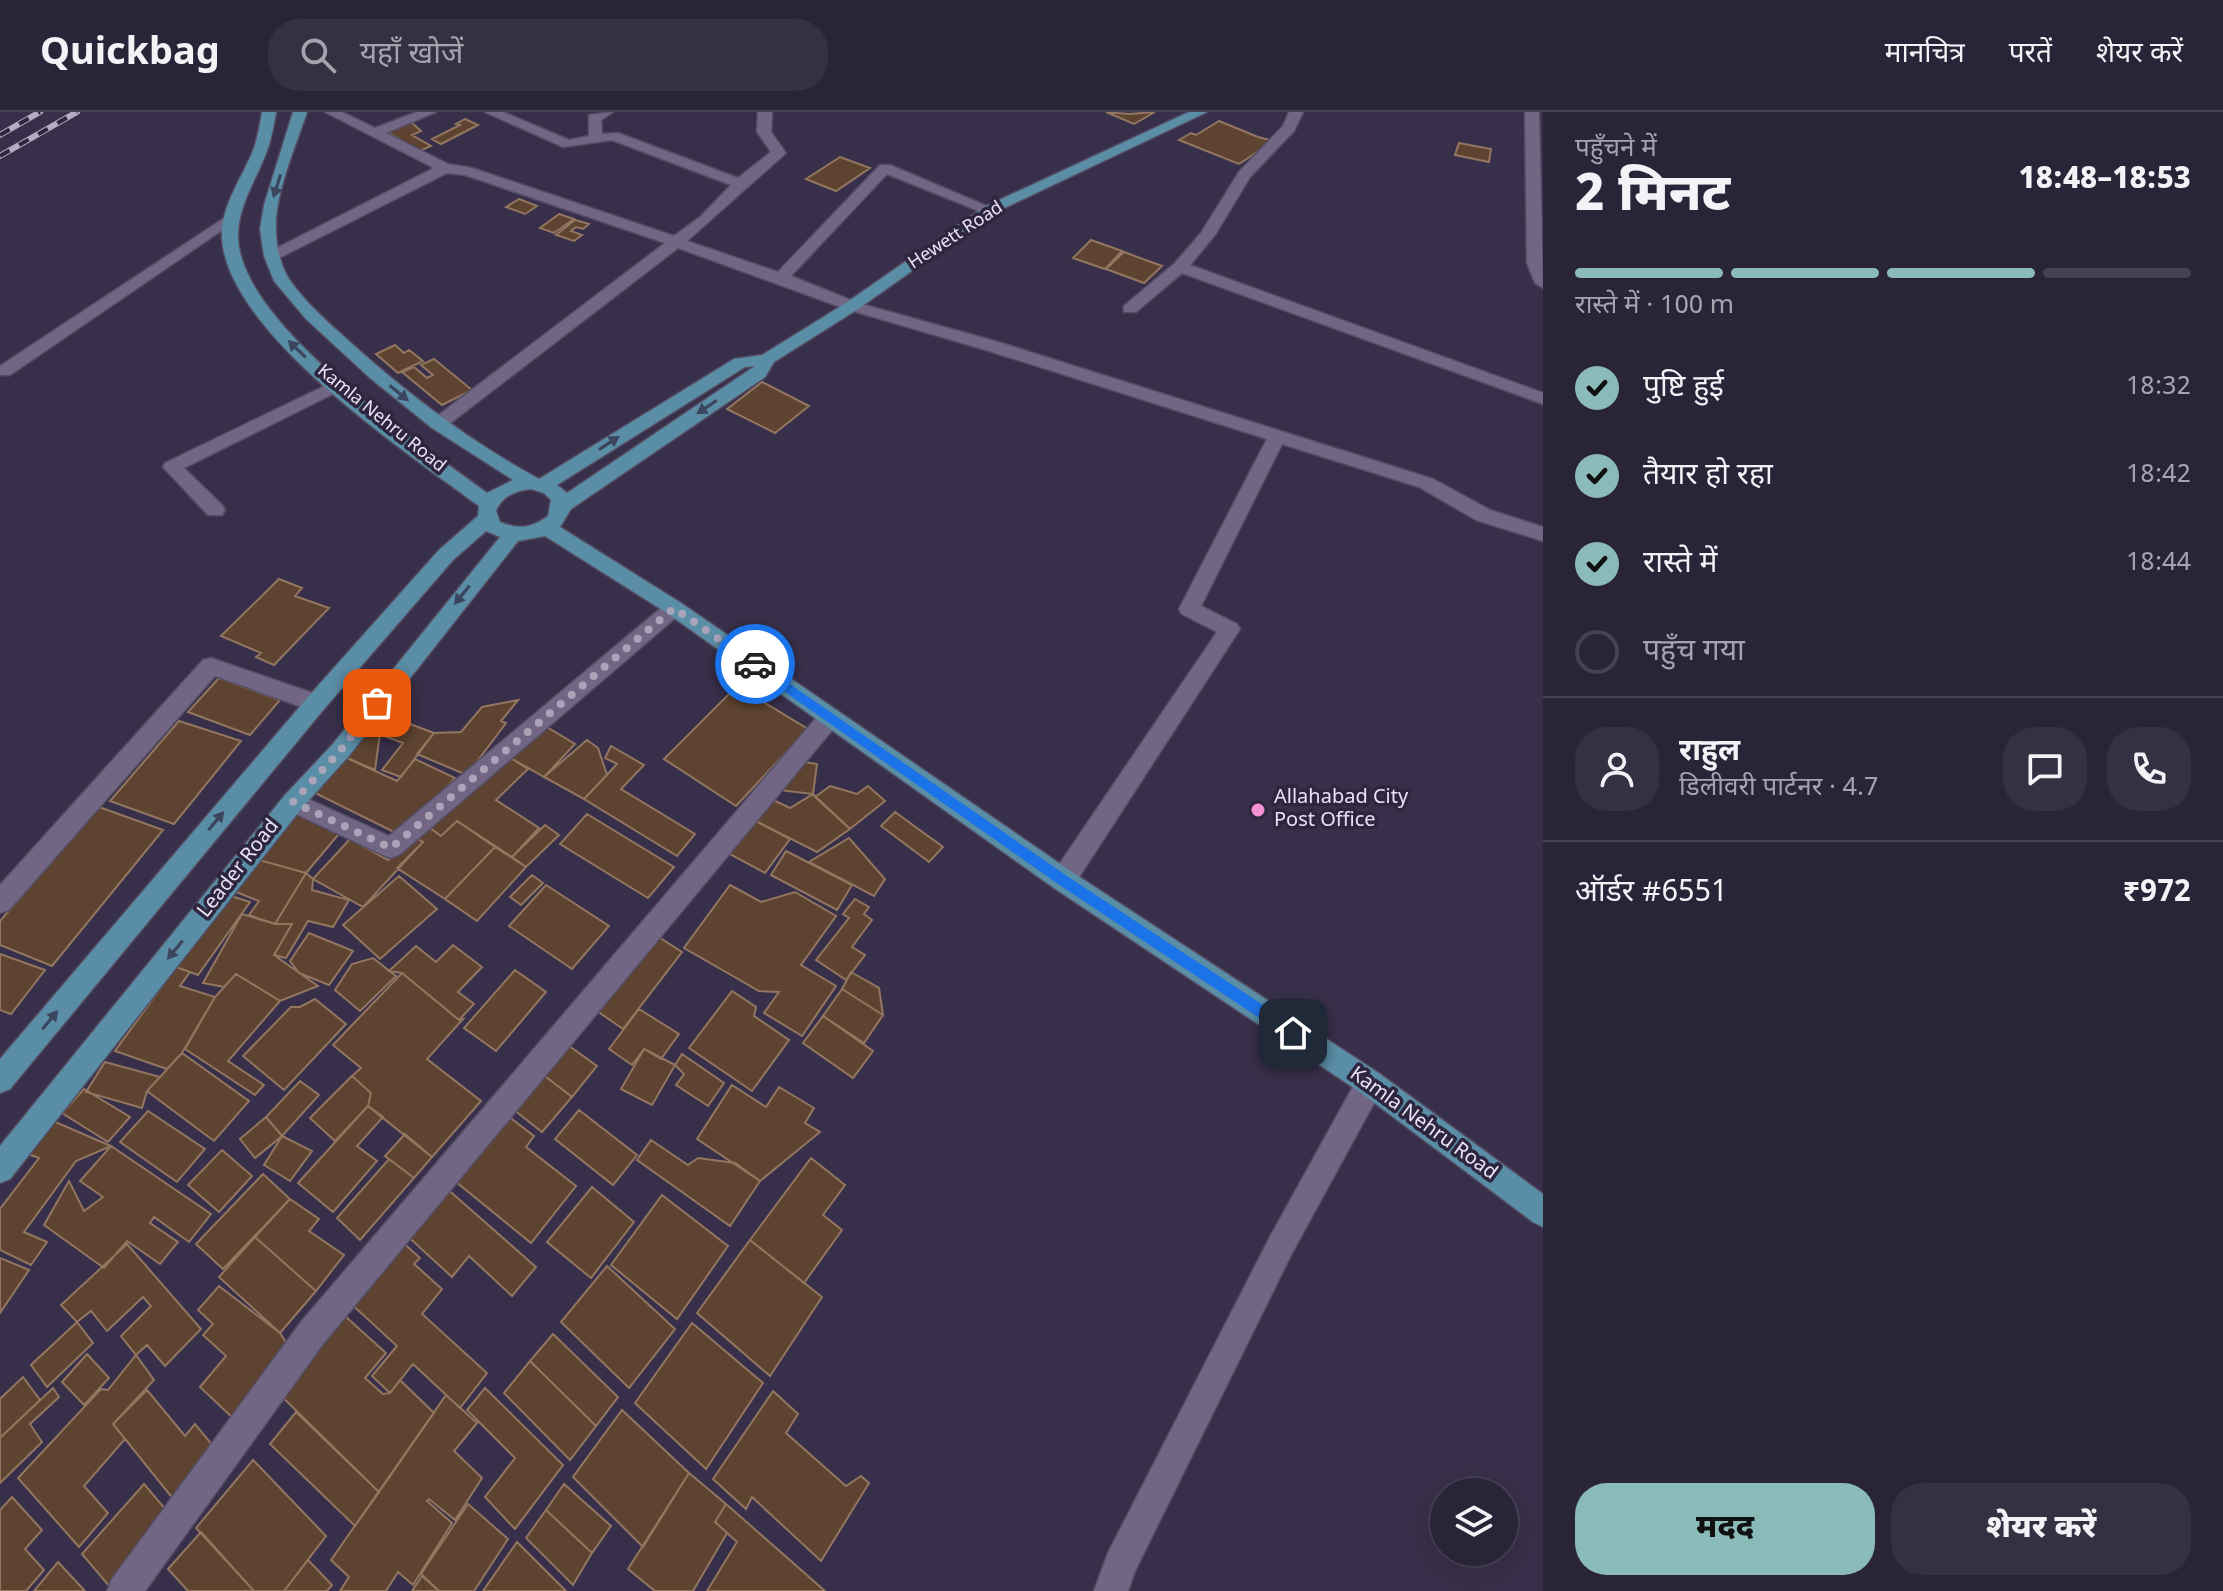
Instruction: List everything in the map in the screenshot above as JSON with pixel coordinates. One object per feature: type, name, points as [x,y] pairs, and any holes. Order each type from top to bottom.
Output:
[{"type":"main road","name":"Kamla Nehru Road","points":[[269,112],[262,145],[232,217],[229,242],[235,265],[249,291],[278,331],[335,386],[488,511]]},
{"type":"main road","name":"Kamla Nehru Road","points":[[300,112],[271,205],[268,229],[272,256],[282,281],[312,316],[438,424],[537,484]]},
{"type":"main road","name":"Hewett Road","points":[[537,484],[740,363],[767,359],[852,306],[989,210],[1200,112]]},
{"type":"main road","name":"Hewett Road","points":[[563,505],[759,373],[767,359]]},
{"type":"main road","points":[[0,1080],[316,703],[488,511],[505,488],[537,484],[561,496],[563,505],[555,522],[547,528],[536,533],[512,535],[500,532],[488,511]]},
{"type":"main road","name":"Kamla Nehru Road","points":[[547,528],[674,608],[1063,880],[1370,1083],[1543,1212]]},
{"type":"main road","name":"Leader Road","points":[[0,1169],[293,802],[340,751],[512,535]]},
{"type":"street","points":[[332,112],[445,168],[467,171],[781,278],[852,306],[1426,483],[1483,515],[1543,534]]},
{"type":"street","points":[[375,133],[429,112]]},
{"type":"street","points":[[492,112],[568,144],[613,136],[740,184]]},
{"type":"street","points":[[596,139],[594,118],[606,112]]},
{"type":"street","points":[[438,424],[676,244],[740,184],[779,153],[764,132],[765,112]]},
{"type":"street","points":[[1130,309],[1180,267],[1207,235],[1244,175],[1289,128],[1296,112]]},
{"type":"street","points":[[1532,112],[1535,263],[1543,283]]},
{"type":"street","points":[[272,256],[445,168]]},
{"type":"street","points":[[781,278],[885,168],[989,210]]},
{"type":"street","points":[[4,371],[232,217]]},
{"type":"street","points":[[1180,267],[1543,399]]},
{"type":"street","points":[[215,510],[172,467],[335,386]]},
{"type":"street","points":[[1063,880],[1230,629],[1189,609],[1277,436]]},
{"type":"street","points":[[293,802],[391,848],[674,608]]},
{"type":"street","points":[[0,902],[211,666],[316,703]]},
{"type":"street","points":[[124,1591],[312,1333],[830,717]]},
{"type":"street","points":[[1111,1591],[1120,1565],[1281,1245],[1370,1083]]},
{"type":"building","points":[[1106,112],[1129,114],[1155,112],[1134,124]]},
{"type":"building","points":[[465,119],[478,125],[441,144],[432,139],[460,125],[456,124]]},
{"type":"building","points":[[1219,121],[1274,141],[1239,164],[1179,140],[1191,133],[1196,135]]},
{"type":"building","points":[[411,122],[421,131],[412,135],[431,146],[420,151],[387,132]]},
{"type":"building","points":[[1459,143],[1491,149],[1489,162],[1455,155]]},
{"type":"building","points":[[840,157],[870,168],[836,191],[806,179]]},
{"type":"building","points":[[519,199],[537,206],[525,214],[506,207]]},
{"type":"building","points":[[559,214],[574,219],[554,233],[540,228]]},
{"type":"building","points":[[575,220],[589,224],[583,229],[576,227],[571,231],[582,235],[574,241],[556,235]]},
{"type":"building","points":[[1091,240],[1122,251],[1105,269],[1073,258]]},
{"type":"building","points":[[1124,252],[1162,266],[1144,283],[1106,269]]},
{"type":"building","points":[[395,345],[404,353],[409,350],[423,361],[398,373],[376,354]]},
{"type":"building","points":[[434,359],[472,390],[442,405],[402,372],[414,367],[427,378],[433,375],[421,365]]},
{"type":"building","points":[[762,382],[809,406],[775,433],[727,409]]},
{"type":"building","points":[[279,579],[302,588],[295,596],[329,608],[274,665],[256,657],[261,653],[221,636]]},
{"type":"building","points":[[219,678],[280,700],[250,735],[188,712]]},
{"type":"building","points":[[737,686],[808,729],[736,806],[664,759]]},
{"type":"building","points":[[518,700],[501,721],[506,723],[467,775],[417,754],[434,733],[461,732],[482,707]]},
{"type":"building","points":[[381,713],[434,733],[401,777],[382,770],[403,743],[368,730]]},
{"type":"building","points":[[179,721],[241,741],[174,824],[110,801]]},
{"type":"building","points":[[542,724],[575,744],[544,777],[509,757]]},
{"type":"building","points":[[368,730],[380,734],[375,770],[338,754]]},
{"type":"building","points":[[587,740],[598,748],[607,775],[584,799],[544,777]]},
{"type":"building","points":[[611,746],[644,765],[621,789],[695,834],[677,856],[584,799],[617,764],[605,758]]},
{"type":"building","points":[[338,754],[397,781],[415,759],[455,778],[404,837],[307,789]]},
{"type":"building","points":[[509,757],[528,769],[496,800],[539,828],[512,857],[457,821],[441,836],[427,826]]},
{"type":"building","points":[[798,761],[817,764],[813,794],[778,790]]},
{"type":"building","points":[[830,786],[857,794],[868,786],[885,801],[850,829],[815,797]]},
{"type":"building","points":[[813,794],[850,829],[817,852],[750,818],[765,796],[790,808]]},
{"type":"building","points":[[99,807],[163,830],[52,966],[0,945],[0,921]]},
{"type":"building","points":[[295,812],[343,829],[306,873],[259,860]]},
{"type":"building","points":[[895,812],[943,847],[929,862],[881,826]]},
{"type":"building","points":[[587,814],[674,867],[648,898],[560,844]]},
{"type":"building","points":[[750,818],[790,839],[765,873],[724,851]]},
{"type":"building","points":[[457,821],[495,847],[445,899],[397,868],[423,842],[413,836],[427,826],[441,836]]},
{"type":"building","points":[[545,825],[559,835],[526,867],[512,857]]},
{"type":"building","points":[[413,836],[423,842],[363,907],[313,879],[350,839],[388,860]]},
{"type":"building","points":[[849,838],[885,879],[874,896],[809,862]]},
{"type":"building","points":[[495,847],[526,867],[477,921],[445,899]]},
{"type":"building","points":[[786,851],[852,885],[837,910],[771,875]]},
{"type":"building","points":[[259,860],[306,873],[275,924],[249,915],[259,901],[236,892]]},
{"type":"building","points":[[306,873],[313,879],[312,890],[349,900],[333,927],[308,921],[286,958],[274,955],[292,924],[275,924]]},
{"type":"building","points":[[532,875],[543,883],[521,905],[510,897]]},
{"type":"building","points":[[399,876],[437,909],[380,959],[343,925]]},
{"type":"building","points":[[546,885],[609,926],[572,969],[509,926]]},
{"type":"building","points":[[730,885],[761,902],[795,892],[836,916],[801,965],[836,986],[802,1036],[764,1013],[779,992],[759,991],[684,948]]},
{"type":"building","points":[[228,895],[250,902],[198,975],[176,967]]},
{"type":"building","points":[[855,899],[869,907],[864,914],[872,920],[852,947],[865,955],[846,980],[816,960],[849,918],[843,914]]},
{"type":"building","points":[[242,914],[275,924],[292,924],[274,955],[318,986],[280,1001],[236,974],[224,987],[203,983]]},
{"type":"building","points":[[309,933],[353,951],[329,985],[299,973],[290,961]]},
{"type":"building","points":[[654,934],[682,952],[623,1029],[594,1009]]},
{"type":"building","points":[[453,945],[482,967],[458,992],[474,1004],[459,1020],[402,973],[389,971],[416,946],[436,962]]},
{"type":"building","points":[[0,954],[45,970],[11,1014],[0,1010]]},
{"type":"building","points":[[373,958],[396,976],[360,1011],[335,990],[352,964]]},
{"type":"building","points":[[176,967],[190,972],[180,986],[215,997],[182,1053],[167,1069],[115,1051]]},
{"type":"building","points":[[515,970],[546,992],[496,1051],[464,1028]]},
{"type":"building","points":[[851,972],[879,988],[883,1015],[842,989]]},
{"type":"building","points":[[402,973],[459,1020],[463,1019],[427,1059],[481,1101],[432,1157],[368,1106],[371,1093],[352,1076],[361,1068],[333,1045]]},
{"type":"building","points":[[236,974],[280,1001],[228,1061],[264,1085],[255,1095],[185,1049],[215,997]]},
{"type":"building","points":[[842,989],[883,1015],[864,1043],[823,1016]]},
{"type":"building","points":[[732,991],[756,1007],[754,1016],[789,1040],[752,1091],[689,1048]]},
{"type":"building","points":[[315,999],[346,1024],[284,1090],[243,1056],[291,1007],[300,1007]]},
{"type":"building","points":[[639,1009],[679,1034],[661,1059],[644,1049],[632,1065],[609,1049]]},
{"type":"building","points":[[823,1016],[873,1051],[853,1078],[803,1043]]},
{"type":"building","points":[[565,1043],[597,1066],[572,1097],[545,1076]]},
{"type":"building","points":[[644,1049],[675,1065],[652,1105],[621,1089]]},
{"type":"building","points":[[182,1053],[249,1101],[214,1141],[147,1091]]},
{"type":"building","points":[[682,1054],[724,1083],[708,1106],[676,1085],[684,1074],[675,1065]]},
{"type":"building","points":[[105,1062],[160,1077],[147,1091],[142,1108],[86,1092]]},
{"type":"building","points":[[352,1076],[371,1093],[368,1106],[335,1141],[310,1118]]},
{"type":"building","points":[[545,1076],[572,1097],[542,1132],[514,1110]]},
{"type":"building","points":[[300,1081],[319,1095],[282,1136],[266,1117]]},
{"type":"building","points":[[732,1085],[766,1107],[779,1087],[814,1108],[805,1123],[820,1132],[760,1181],[697,1139]]},
{"type":"building","points":[[84,1089],[130,1117],[108,1142],[62,1113]]},
{"type":"building","points":[[368,1106],[383,1117],[357,1146],[377,1161],[333,1212],[298,1183]]},
{"type":"building","points":[[579,1110],[637,1155],[613,1185],[555,1139]]},
{"type":"building","points":[[148,1111],[205,1149],[177,1182],[120,1142]]},
{"type":"building","points":[[504,1113],[534,1136],[526,1147],[576,1186],[531,1243],[450,1177]]},
{"type":"building","points":[[266,1117],[282,1136],[255,1158],[240,1139]]},
{"type":"building","points":[[53,1121],[111,1146],[76,1161],[24,1232],[47,1242],[31,1265],[0,1250],[0,1209],[39,1158],[28,1154]]},
{"type":"building","points":[[405,1134],[432,1157],[414,1178],[385,1156]]},
{"type":"building","points":[[282,1136],[312,1151],[290,1181],[264,1165]]},
{"type":"building","points":[[651,1140],[688,1165],[698,1158],[735,1163],[760,1181],[730,1226],[637,1160]]},
{"type":"building","points":[[111,1146],[211,1214],[189,1242],[154,1217],[150,1223],[178,1242],[160,1264],[127,1241],[104,1268],[44,1225],[69,1181],[84,1211],[103,1197],[80,1181]]},
{"type":"building","points":[[222,1150],[252,1176],[219,1212],[188,1185]]},
{"type":"building","points":[[811,1158],[845,1185],[823,1215],[842,1230],[804,1283],[750,1240]]},
{"type":"building","points":[[389,1159],[414,1178],[360,1240],[337,1218]]},
{"type":"building","points":[[263,1174],[290,1199],[223,1269],[196,1244]]},
{"type":"building","points":[[445,1187],[536,1267],[512,1296],[469,1256],[452,1277],[404,1233]]},
{"type":"building","points":[[592,1187],[634,1222],[591,1278],[547,1242]]},
{"type":"building","points":[[662,1195],[728,1246],[677,1319],[611,1265]]},
{"type":"building","points":[[290,1199],[319,1219],[309,1231],[344,1255],[316,1291],[255,1237]]},
{"type":"building","points":[[255,1237],[316,1291],[280,1333],[219,1277]]},
{"type":"building","points":[[400,1240],[420,1258],[414,1264],[442,1289],[422,1314],[487,1373],[460,1408],[413,1364],[390,1393],[372,1376],[397,1346],[348,1301]]},
{"type":"building","points":[[750,1240],[822,1297],[770,1376],[697,1313]]},
{"type":"building","points":[[127,1244],[201,1329],[165,1366],[147,1345],[136,1355],[121,1336],[151,1306],[143,1297],[107,1331],[91,1311],[77,1322],[61,1305]]},
{"type":"building","points":[[0,1258],[29,1270],[0,1313]]},
{"type":"building","points":[[607,1266],[675,1329],[629,1388],[561,1322]]},
{"type":"building","points":[[219,1286],[280,1333],[292,1352],[236,1421],[200,1387],[226,1356],[203,1335],[213,1324],[198,1310]]},
{"type":"building","points":[[335,1307],[386,1353],[365,1378],[383,1394],[390,1393],[400,1380],[434,1413],[379,1492],[269,1384]]},
{"type":"building","points":[[77,1322],[93,1343],[47,1387],[31,1365]]},
{"type":"building","points":[[692,1323],[763,1383],[706,1469],[635,1403]]},
{"type":"building","points":[[553,1334],[618,1397],[596,1426],[530,1361]]},
{"type":"building","points":[[87,1354],[109,1378],[84,1405],[62,1382]]},
{"type":"building","points":[[136,1355],[154,1380],[113,1424],[125,1439],[84,1486],[108,1513],[79,1547],[18,1478],[101,1389],[108,1390]]},
{"type":"building","points":[[530,1361],[596,1426],[570,1460],[504,1393]]},
{"type":"building","points":[[23,1377],[40,1400],[0,1438],[0,1399]]},
{"type":"building","points":[[53,1388],[59,1397],[30,1424],[42,1442],[0,1483],[0,1438]]},
{"type":"building","points":[[485,1388],[563,1465],[515,1529],[485,1497],[515,1458],[467,1410]]},
{"type":"building","points":[[147,1390],[185,1436],[195,1424],[219,1453],[174,1500],[113,1424]]},
{"type":"building","points":[[773,1391],[798,1414],[786,1433],[846,1486],[861,1476],[869,1483],[821,1561],[752,1497],[746,1509],[713,1479]]},
{"type":"building","points":[[446,1395],[477,1423],[454,1451],[482,1478],[455,1520],[429,1499],[427,1501],[452,1523],[413,1585],[398,1572],[386,1591],[340,1591],[349,1577],[331,1560]]},
{"type":"building","points":[[622,1410],[689,1473],[643,1547],[573,1477]]},
{"type":"building","points":[[296,1412],[379,1492],[355,1526],[270,1444]]},
{"type":"building","points":[[253,1460],[326,1536],[284,1591],[254,1591],[196,1528]]},
{"type":"building","points":[[689,1473],[726,1504],[715,1522],[727,1533],[693,1591],[655,1591],[628,1569]]},
{"type":"building","points":[[144,1484],[172,1517],[110,1587],[82,1554]]},
{"type":"building","points":[[564,1484],[611,1526],[592,1553],[546,1510]]},
{"type":"building","points":[[12,1497],[42,1530],[25,1549],[44,1570],[26,1591],[0,1591],[0,1510]]},
{"type":"building","points":[[468,1504],[508,1539],[474,1591],[439,1591],[421,1574]]},
{"type":"building","points":[[726,1504],[825,1591],[707,1591],[737,1542],[715,1522]]},
{"type":"building","points":[[546,1510],[592,1553],[573,1585],[526,1538]]},
{"type":"building","points":[[201,1532],[254,1591],[188,1591],[168,1569]]},
{"type":"building","points":[[517,1542],[566,1591],[483,1591]]},
{"type":"building","points":[[308,1560],[332,1585],[327,1591],[284,1591]]},
{"type":"building","points":[[58,1562],[85,1591],[34,1591]]},
{"type":"building","points":[[422,1576],[439,1591],[412,1591]]},
{"type":"railway","points":[[0,135],[40,112]]},
{"type":"railway","points":[[0,156],[77,112]]},
{"type":"way so far","points":[[377,703],[340,751],[293,802],[391,848],[674,608],[755,664]]},
{"type":"place","name":"Allahabad City Post Office","points":[[1258,810]]},
{"type":"route","points":[[755,664],[1063,880],[1293,1033]]}]
